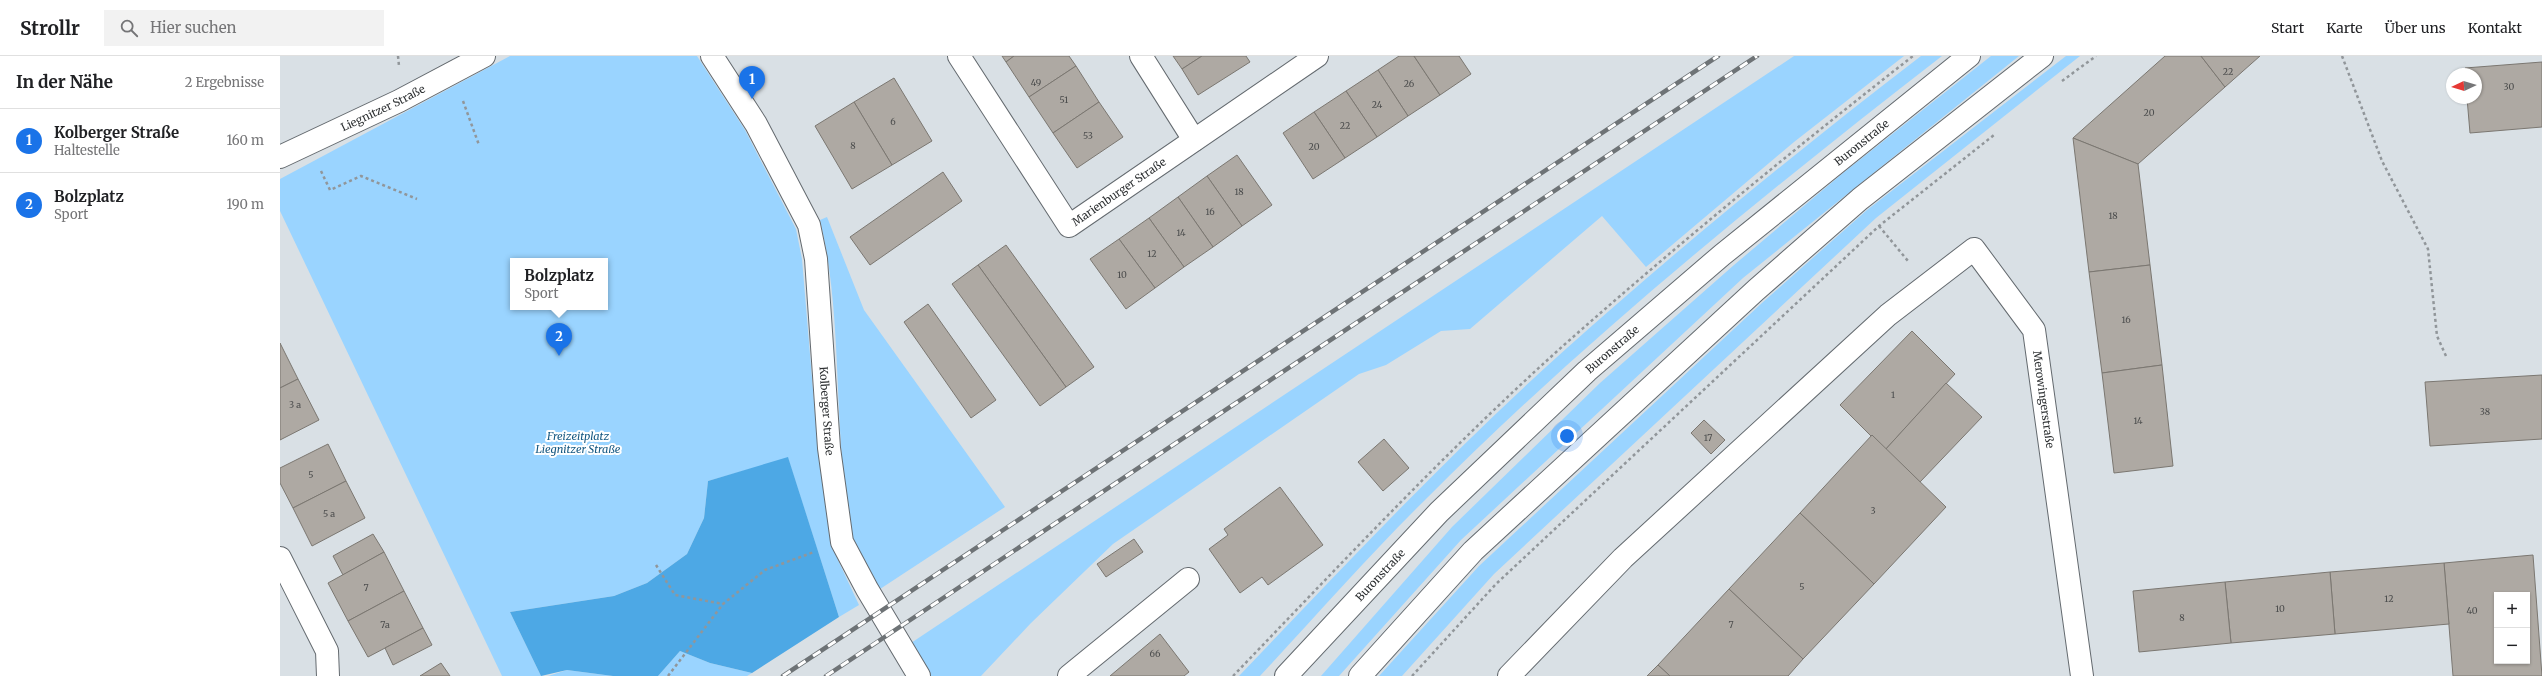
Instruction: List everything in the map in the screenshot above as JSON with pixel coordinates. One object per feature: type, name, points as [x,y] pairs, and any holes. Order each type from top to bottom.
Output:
[{"type":"street","name":"Liegnitzer Straße","points":[[280,157],[310,145],[484,56]]},
{"type":"street","name":"Kolberger Straße","points":[[712,56],[756,124],[809,225],[816,259],[829,448],[842,542],[867,589],[919,676]]},
{"type":"street","name":"Marienburger Straße","points":[[959,56],[1069,226],[1317,56]]},
{"type":"street","points":[[1141,56],[1194,140]]},
{"type":"street","name":"Buronstraße","points":[[1286,676],[1439,512],[1587,371],[1722,255],[1969,56]]},
{"type":"street","points":[[1360,676],[1473,551],[1756,290],[1860,199],[2042,56]]},
{"type":"street","name":"Merowingerstraße","points":[[1508,676],[1623,558],[1888,315],[1974,249],[2034,330],[2082,676]]},
{"type":"street","points":[[280,558],[327,651],[328,676]]},
{"type":"street","points":[[1069,676],[1188,579]]},
{"type":"path","points":[[2061,82],[2096,56]]},
{"type":"path","points":[[2342,56],[2382,161],[2428,249],[2438,336],[2446,356]]},
{"type":"path","points":[[452,73],[479,145]]},
{"type":"path","points":[[1412,676],[1496,584],[1879,226],[1998,132]]},
{"type":"path","points":[[310,145],[330,190],[362,176],[417,199]]},
{"type":"path","points":[[1879,226],[1928,285]]},
{"type":"path","points":[[668,676],[723,604],[765,570],[842,542]]},
{"type":"path","points":[[656,565],[675,595],[723,604]]},
{"type":"green space","name":"Freizeitplatz Liegnitzer Straße","points":[[510,56],[697,56],[745,130],[796,229],[802,259],[818,450],[831,545],[859,605],[839,617],[788,458],[708,481],[704,518],[687,554],[647,583],[614,596],[510,612],[541,676],[502,676],[280,211],[280,179]]},
{"type":"green space","points":[[1794,56],[1904,56],[1794,142],[1646,267],[1602,216],[1470,329],[1441,331],[1386,365],[1359,374],[1113,544],[1031,623],[981,676],[930,676],[911,643]]},
{"type":"green space","points":[[1921,56],[1942,56],[1808,161],[1612,325],[1486,440],[1425,500],[1362,565],[1260,676],[1239,676],[1359,550],[1524,387],[1653,272],[1741,199]]},
{"type":"green space","points":[[1991,56],[2019,56],[1743,278],[1461,540],[1339,676],[1321,676],[1452,527],[1600,383],[1734,265],[1843,173]]},
{"type":"green space","points":[[2066,56],[2080,56],[1876,218],[1494,574],[1402,676],[1379,676],[1479,566],[1763,302],[1867,210]]},
{"type":"green space","points":[[827,217],[864,310],[1005,507],[877,591],[855,545],[846,498],[839,419],[833,299],[828,259],[820,220]]},
{"type":"green space","points":[[680,651],[710,663],[752,673],[747,676],[658,676]]},
{"type":"green space","points":[[567,670],[613,676],[548,676]]},
{"type":"shaded area","points":[[788,457],[839,617],[752,673],[710,663],[680,651],[658,676],[613,676],[567,670],[541,676],[510,612],[614,596],[647,583],[687,554],[704,518],[708,481]]},
{"type":"building","points":[[1002,56],[1014,56],[1006,62]]},
{"type":"building","points":[[1014,56],[1069,56],[1076,66],[1029,97],[1006,62]]},
{"type":"building","points":[[1173,56],[1202,56],[1182,69]]},
{"type":"building","points":[[1202,56],[1246,56],[1250,62],[1198,95],[1182,69]]},
{"type":"building","points":[[1399,56],[1414,56],[1440,95],[1408,116],[1378,70]]},
{"type":"building","points":[[1414,56],[1459,56],[1471,74],[1440,95]]},
{"type":"building","points":[[2165,56],[2201,56],[2225,87],[2138,164],[2073,138]]},
{"type":"building","points":[[2201,56],[2260,56],[2225,87]]},
{"type":"building","points":[[2542,62],[2542,127],[2470,133],[2468,104],[2482,104],[2482,68],[2465,68]]},
{"type":"building","points":[[1076,66],[1099,102],[1053,133],[1029,97]]},
{"type":"building","points":[[1378,70],[1408,116],[1377,137],[1346,91]]},
{"type":"building","points":[[894,78],[932,141],[892,165],[854,102]]},
{"type":"building","points":[[1346,91],[1377,137],[1345,158],[1314,112]]},
{"type":"building","points":[[854,102],[892,165],[852,189],[815,126]]},
{"type":"building","points":[[1099,102],[1123,137],[1077,168],[1053,133]]},
{"type":"building","points":[[1314,112],[1345,158],[1313,179],[1283,133]]},
{"type":"building","points":[[2073,138],[2138,164],[2150,265],[2089,272]]},
{"type":"building","points":[[1237,155],[1272,205],[1242,226],[1207,176]]},
{"type":"building","points":[[943,172],[962,201],[870,265],[850,237]]},
{"type":"building","points":[[1207,176],[1242,226],[1213,247],[1178,197]]},
{"type":"building","points":[[1178,197],[1213,247],[1184,267],[1149,218]]},
{"type":"building","points":[[1149,218],[1184,267],[1155,288],[1119,239]]},
{"type":"building","points":[[1119,239],[1155,288],[1126,309],[1090,259]]},
{"type":"building","points":[[1006,245],[1094,367],[1066,387],[978,265]]},
{"type":"building","points":[[978,265],[1066,387],[1040,406],[952,284]]},
{"type":"building","points":[[2150,265],[2162,365],[2102,373],[2089,272]]},
{"type":"building","points":[[928,304],[996,400],[971,418],[904,322]]},
{"type":"building","points":[[1912,331],[1955,374],[1885,450],[1840,405]]},
{"type":"building","points":[[280,343],[298,379],[280,388]]},
{"type":"building","points":[[2162,365],[2173,466],[2114,473],[2102,373]]},
{"type":"building","points":[[2542,375],[2542,439],[2430,446],[2425,382]]},
{"type":"building","points":[[298,379],[319,420],[280,440],[280,388]]},
{"type":"building","points":[[1946,383],[1982,417],[1920,482],[1885,450]]},
{"type":"building","points":[[1704,420],[1725,440],[1711,454],[1691,433]]},
{"type":"building","points":[[1872,435],[1946,507],[1874,584],[1800,513]]},
{"type":"building","points":[[1384,439],[1409,468],[1383,491],[1358,462]]},
{"type":"building","points":[[328,444],[346,481],[293,508],[280,483],[280,468]]},
{"type":"building","points":[[346,481],[365,518],[312,546],[293,508]]},
{"type":"building","points":[[1280,487],[1323,545],[1268,585],[1262,577],[1240,593],[1209,549],[1228,535],[1224,529]]},
{"type":"building","points":[[1800,513],[1874,584],[1803,659],[1729,589]]},
{"type":"building","points":[[373,534],[384,552],[343,575],[333,556]]},
{"type":"building","points":[[1134,539],[1143,552],[1106,577],[1097,564]]},
{"type":"building","points":[[384,552],[404,591],[348,621],[328,583]]},
{"type":"building","points":[[2533,555],[2542,676],[2453,676],[2444,563]]},
{"type":"building","points":[[2444,563],[2449,624],[2335,634],[2330,572]]},
{"type":"building","points":[[2330,572],[2335,634],[2231,643],[2225,582]]},
{"type":"building","points":[[2225,582],[2231,643],[2139,652],[2133,591]]},
{"type":"building","points":[[1729,589],[1803,659],[1788,676],[1670,676],[1658,665]]},
{"type":"building","points":[[404,591],[423,628],[368,657],[348,621]]},
{"type":"building","points":[[423,628],[432,645],[393,665],[385,648]]},
{"type":"building","points":[[1160,634],[1189,672],[1184,676],[1110,676]]},
{"type":"building","points":[[441,663],[450,676],[420,676]]},
{"type":"building","points":[[1658,665],[1670,676],[1647,676]]},
{"type":"railway","points":[[783,676],[1718,56]]},
{"type":"railway","points":[[826,676],[1757,56]]},
{"type":"place","name":"Kolberger Straße","points":[[752,99]]},
{"type":"place","name":"Bolzplatz","points":[[559,356]]}]
